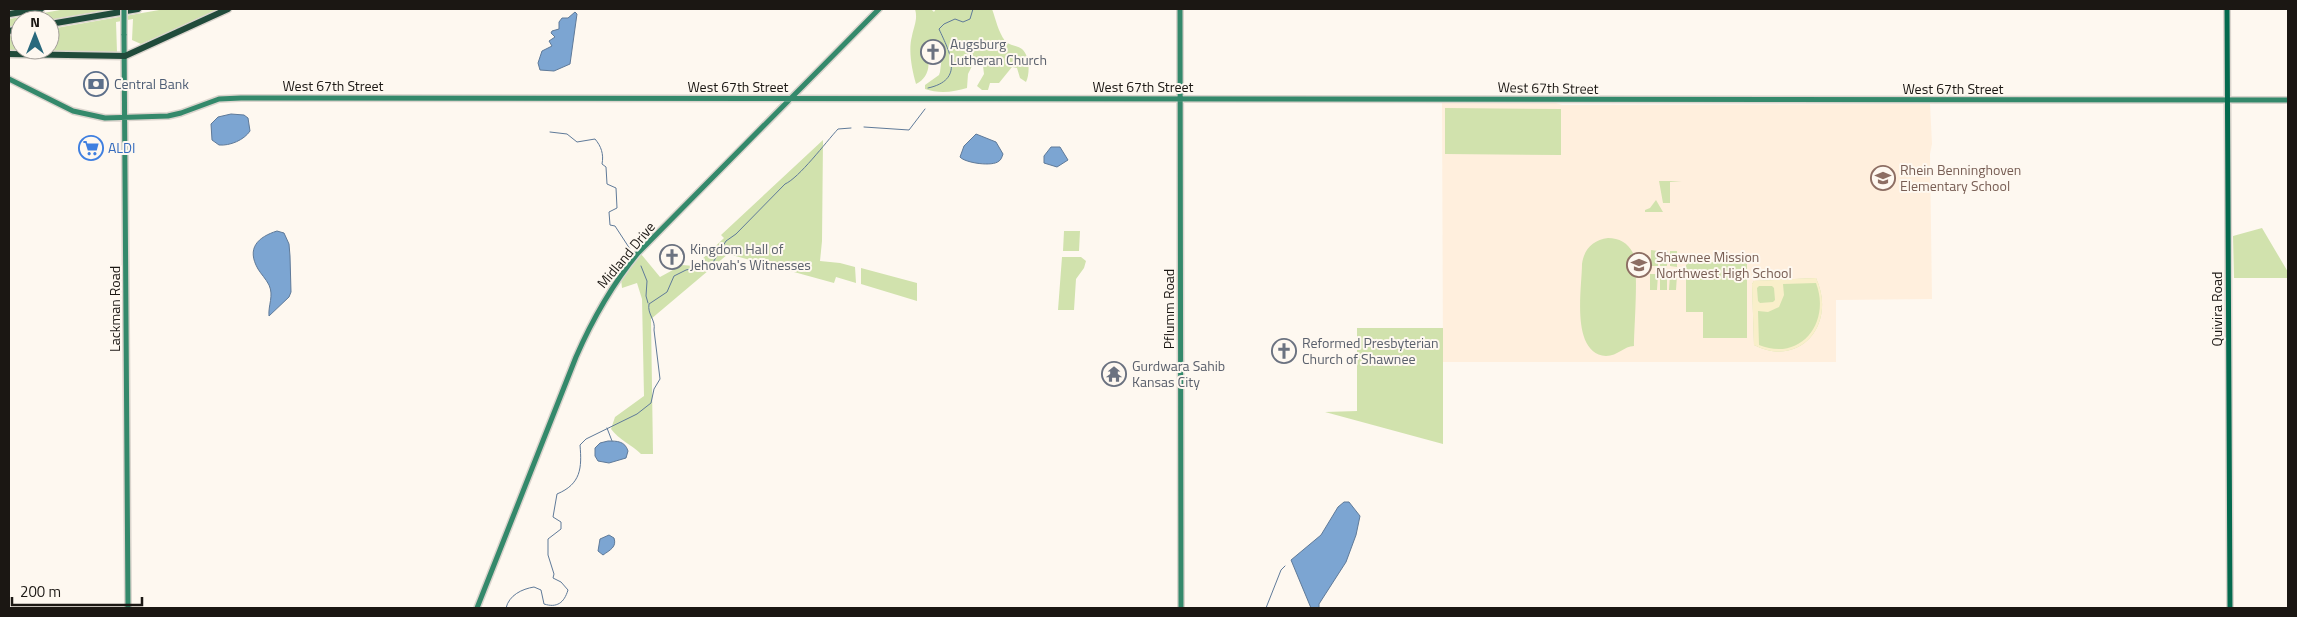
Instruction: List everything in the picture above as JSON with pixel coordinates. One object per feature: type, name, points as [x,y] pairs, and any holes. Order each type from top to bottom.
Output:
[{"type":"highway","points":[[9,14],[41,9]]},
{"type":"highway","points":[[60,22],[138,9]]},
{"type":"highway","points":[[9,55],[125,56],[228,9]]},
{"type":"main road","name":"Quivira Road","points":[[2227,9],[2230,608]]},
{"type":"street","name":"Lackman Road","points":[[124,9],[128,608]]},
{"type":"street","name":"Midland Drive","points":[[477,608],[576,357],[593,319],[610,289],[638,253],[879,9]]},
{"type":"street","name":"Pflumm Road","points":[[1180,9],[1181,608]]},
{"type":"street","name":"West 67th Street","points":[[9,79],[81,114],[105,118],[174,114],[219,99],[241,98],[2288,100]]},
{"type":"shaded area","name":"Shawnee Mission Northwest High School","points":[[1442,102],[1556,103],[1562,105],[1930,104],[1932,144],[1930,154],[1932,299],[1836,300],[1836,362],[1443,362]]},
{"type":"green space","points":[[66,9],[113,9],[60,18],[60,10]]},
{"type":"green space","points":[[165,9],[222,9],[141,44],[132,40],[133,19],[116,22],[117,52],[60,52],[60,27]]},
{"type":"green space","points":[[915,9],[931,9],[934,12],[936,9],[992,9],[1005,41],[1022,49],[1027,56],[1029,70],[1026,82],[1020,78],[1017,68],[1012,67],[999,83],[990,83],[988,90],[982,90],[977,86],[984,74],[983,66],[979,64],[972,66],[968,74],[967,88],[946,92],[925,89],[925,85],[939,75],[940,72],[943,48],[941,44],[932,43],[924,47],[922,57],[928,61],[927,71],[922,80],[916,84],[910,54],[916,19]]},
{"type":"green space","points":[[10,36],[10,52],[9,52]]},
{"type":"green space","points":[[1445,108],[1561,109],[1561,155],[1445,154]]},
{"type":"green space","points":[[823,140],[822,241],[820,261],[855,267],[856,283],[836,277],[834,283],[728,254],[651,319],[653,454],[641,454],[611,429],[615,417],[644,396],[642,299],[637,283],[622,288],[621,279],[641,254],[660,277],[682,265],[695,266],[724,238],[721,235]]},
{"type":"green space","points":[[1659,181],[1682,181],[1670,182],[1670,203],[1663,203]]},
{"type":"green space","points":[[1656,200],[1663,212],[1645,212],[1645,210],[1650,208]]},
{"type":"green space","points":[[2262,228],[2288,272],[2288,278],[2234,278],[2233,236]]},
{"type":"green space","points":[[1064,231],[1080,231],[1079,251],[1063,251]]},
{"type":"green space","points":[[1608,238],[1623,242],[1629,246],[1633,253],[1636,271],[1636,298],[1634,346],[1606,356],[1595,352],[1587,344],[1580,318],[1580,303],[1582,264],[1585,254],[1594,243]]},
{"type":"green space","points":[[1651,250],[1658,251],[1658,266],[1651,266]]},
{"type":"green space","points":[[1661,251],[1668,251],[1667,266],[1660,266]]},
{"type":"green space","points":[[1670,251],[1677,251],[1677,267],[1670,266]]},
{"type":"green space","points":[[1062,257],[1081,257],[1086,261],[1084,268],[1076,279],[1074,310],[1058,310]]},
{"type":"green space","points":[[1689,262],[1747,262],[1747,338],[1703,338],[1703,312],[1686,312],[1686,265]]},
{"type":"green space","points":[[861,268],[917,283],[917,301],[861,284]]},
{"type":"green space","points":[[1650,274],[1658,274],[1657,290],[1650,290]]},
{"type":"green space","points":[[1660,275],[1667,275],[1667,290],[1660,290]]},
{"type":"green space","points":[[1670,275],[1677,275],[1676,290],[1669,290]]},
{"type":"green space","points":[[1816,278],[1821,295],[1822,311],[1818,325],[1810,337],[1800,346],[1786,351],[1771,351],[1754,345],[1752,284],[1754,281]]},
{"type":"green space","points":[[1357,328],[1443,328],[1443,444],[1325,412],[1357,411]]},
{"type":"sand","points":[[1816,278],[1821,295],[1822,311],[1818,325],[1810,337],[1800,346],[1786,351],[1771,351],[1754,345],[1752,284],[1754,281]],"holes":[[[1816,283],[1820,298],[1819,312],[1816,324],[1809,335],[1799,343],[1788,348],[1774,349],[1759,345],[1758,311],[1768,312],[1779,307],[1784,295],[1783,284]],[[1759,286],[1772,286],[1774,288],[1775,300],[1773,302],[1760,303],[1758,301],[1757,288]]]},
{"type":"water","points":[[575,12],[577,14],[570,64],[554,71],[540,70],[538,63],[542,51],[552,46],[549,41],[555,37],[551,33],[552,31],[559,29],[559,22],[562,18],[568,18]]},
{"type":"water","points":[[231,114],[244,115],[248,118],[250,131],[236,142],[219,145],[212,140],[211,124],[218,117]]},
{"type":"water","points":[[976,134],[996,142],[1003,154],[1000,161],[991,164],[979,163],[967,161],[960,157],[964,146]]},
{"type":"water","points":[[1051,147],[1060,147],[1068,160],[1057,167],[1044,163],[1044,156]]},
{"type":"water","points":[[277,231],[284,233],[289,244],[291,292],[289,297],[269,316],[270,289],[258,269],[253,255],[259,240]]},
{"type":"water","points":[[608,441],[623,443],[628,451],[626,458],[609,463],[598,461],[595,456],[595,448],[600,443]]},
{"type":"water","points":[[1344,502],[1349,502],[1360,516],[1356,535],[1346,562],[1319,604],[1319,608],[1311,608],[1291,560],[1321,535],[1338,507]]},
{"type":"water","points":[[609,535],[614,538],[615,544],[603,555],[598,551],[600,539]]},
{"type":"waterway","points":[[928,88],[940,84],[947,79],[951,72],[950,56],[939,29],[944,24],[955,19],[963,22],[970,19],[973,9]]},
{"type":"waterway","points":[[864,127],[909,130],[925,109]]},
{"type":"waterway","points":[[506,608],[513,596],[529,588],[534,587],[541,590],[544,604],[549,605],[556,605],[562,601],[568,590],[561,582],[553,578],[554,574],[548,555],[548,539],[561,529],[561,522],[553,517],[557,494],[565,490],[575,480],[580,468],[580,445],[586,439],[637,414],[651,403],[654,389],[660,379],[654,326],[649,311],[649,304],[667,292],[674,276],[686,270],[712,264],[726,241],[736,234],[785,184],[798,175],[838,129],[851,128]]},
{"type":"waterway","points":[[550,132],[567,134],[577,142],[595,139],[602,154],[602,164],[606,167],[607,184],[616,188],[617,208],[609,212],[610,225],[615,226],[630,249]]},
{"type":"waterway","points":[[641,266],[647,281],[646,296],[648,303]]},
{"type":"waterway","points":[[607,428],[612,441]]},
{"type":"waterway","points":[[1266,608],[1281,570],[1285,566]]},
{"type":"place","name":"Augsburg Lutheran Church","points":[[933,52]]},
{"type":"place","name":"Central Bank","points":[[96,84]]},
{"type":"place","name":"ALDI","points":[[91,148]]},
{"type":"place","name":"Rhein Benninghoven Elementary School","points":[[1883,178]]},
{"type":"place","name":"Kingdom Hall of Jehovah's Witnesses","points":[[672,257]]},
{"type":"place","name":"Shawnee Mission Northwest High School","points":[[1639,265]]},
{"type":"place","name":"Reformed Presbyterian Church of Shawnee","points":[[1284,351]]},
{"type":"place","name":"Gurdwara Sahib Kansas City","points":[[1114,374]]}]
